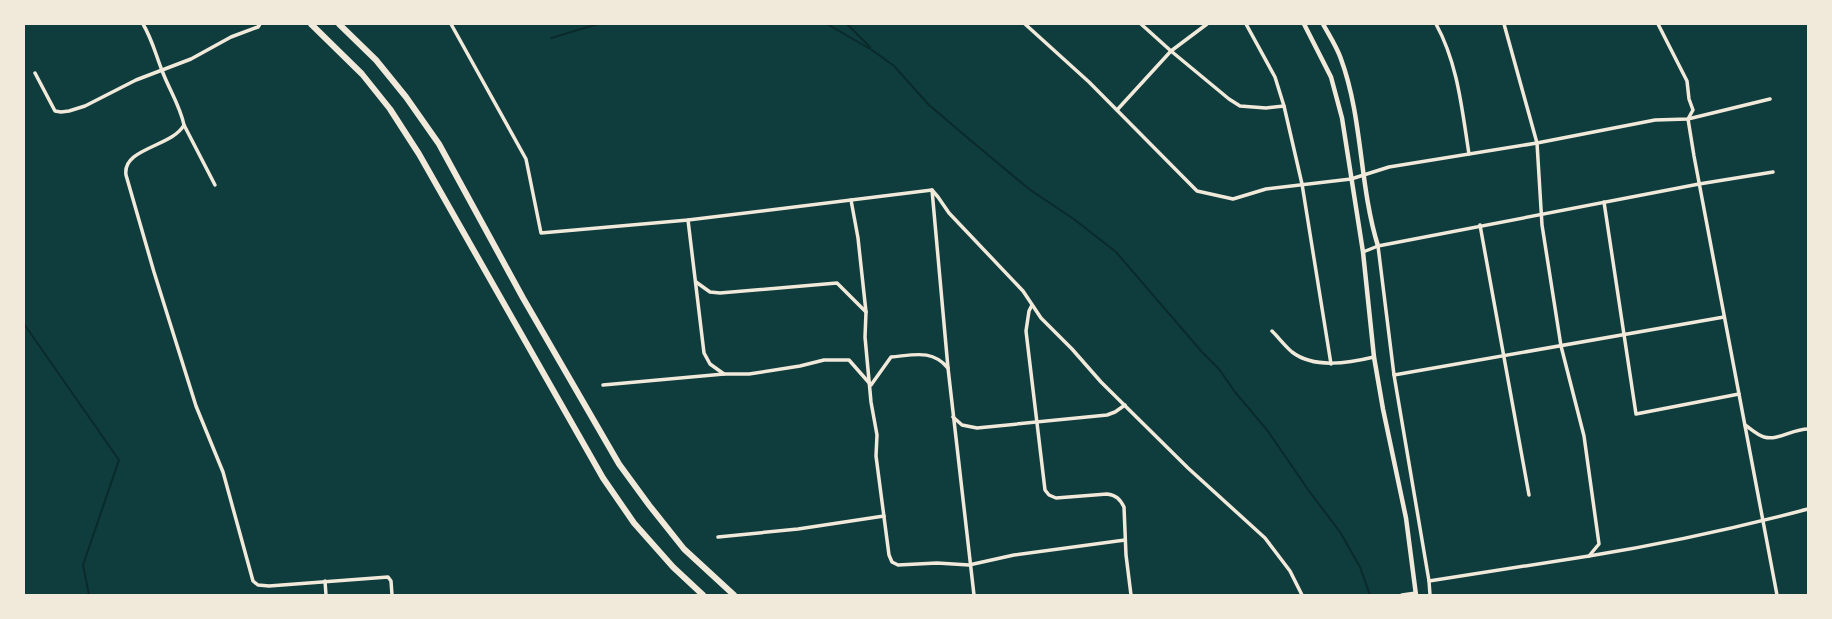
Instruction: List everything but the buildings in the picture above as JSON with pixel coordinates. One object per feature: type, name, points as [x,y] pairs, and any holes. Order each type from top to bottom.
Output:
[{"type":"highway","points":[[311,24],[362,74],[390,109],[419,154],[603,478],[634,523],[673,567],[703,595]]},
{"type":"highway","points":[[339,24],[376,60],[406,97],[439,144],[523,298],[619,464],[648,505],[684,549],[734,595]]},
{"type":"street","points":[[143,24],[155,47],[162,71],[181,113],[184,125],[215,185]]},
{"type":"street","points":[[35,73],[51,106],[55,111],[61,112],[85,106],[136,80],[191,59],[231,37],[258,27],[260,24]]},
{"type":"street","points":[[451,24],[526,159],[541,233],[688,220],[932,190]]},
{"type":"street","points":[[1025,24],[1089,82],[1199,193],[1233,199],[1266,189],[1352,179],[1389,167],[1537,143],[1656,120],[1688,119],[1770,99]]},
{"type":"street","points":[[1141,24],[1171,51],[1229,99],[1240,106],[1266,108],[1284,106]]},
{"type":"street","points":[[1117,110],[1171,51],[1207,24]]},
{"type":"street","points":[[1246,24],[1276,77],[1284,106],[1302,184],[1331,364]]},
{"type":"street","points":[[1304,24],[1331,77],[1342,118],[1363,252],[1374,357],[1383,409],[1406,518],[1416,594],[1402,595]]},
{"type":"street","points":[[1322,24],[1341,58],[1349,84],[1373,230],[1378,246],[1394,375],[1429,581],[1430,595]]},
{"type":"street","points":[[1436,24],[1455,72],[1469,154]]},
{"type":"street","points":[[1504,24],[1537,143],[1541,214],[1561,346],[1584,436],[1599,544],[1589,556]]},
{"type":"street","points":[[1658,24],[1687,81],[1689,99],[1693,110],[1688,119],[1777,595]]},
{"type":"street","points":[[184,125],[175,136],[135,156],[128,162],[125,168],[154,272],[196,406],[223,472],[253,581],[258,585],[269,586],[388,577],[391,581],[392,595]]},
{"type":"street","points":[[1363,252],[1378,246],[1541,214],[1773,172]]},
{"type":"street","points":[[932,190],[949,213],[1023,290],[1041,318],[1188,468],[1265,538],[1290,571],[1302,595]]},
{"type":"street","points":[[932,190],[948,368],[974,595]]},
{"type":"street","points":[[851,200],[858,238],[866,312],[865,336],[877,436],[876,456],[889,555],[892,562],[898,566],[937,563],[970,565],[1022,554],[1125,540]]},
{"type":"street","points":[[1604,202],[1636,414],[1739,394]]},
{"type":"street","points":[[688,220],[704,353],[710,364],[724,374]]},
{"type":"street","points":[[1480,226],[1529,495]]},
{"type":"street","points":[[696,282],[710,292],[720,293],[837,284],[866,312]]},
{"type":"street","points":[[1032,305],[1029,311],[1026,331],[1045,490],[1049,495],[1056,498],[1101,494],[1115,495],[1124,507],[1125,540],[1131,595]]},
{"type":"street","points":[[1394,375],[1724,317]]},
{"type":"street","points":[[1272,331],[1291,351],[1300,357],[1331,364],[1345,363],[1374,357]]},
{"type":"street","points":[[871,385],[891,357],[928,355],[941,360],[948,368]]},
{"type":"street","points":[[603,385],[724,374],[749,374],[800,366],[824,360],[849,360],[871,385]]},
{"type":"street","points":[[954,417],[962,425],[970,428],[1038,423],[1107,415],[1115,412],[1125,405]]},
{"type":"street","points":[[1745,425],[1759,435],[1774,438],[1794,430],[1808,429]]},
{"type":"street","points":[[1429,581],[1640,548],[1808,510]]},
{"type":"street","points":[[718,538],[798,530],[884,516]]},
{"type":"street","points":[[325,581],[326,595]]},
{"type":"waterway","points":[[551,38],[598,24]]},
{"type":"waterway","points":[[827,24],[872,50],[894,66],[929,105],[969,139],[1029,189],[1075,220],[1116,252],[1202,352],[1219,369],[1235,392],[1267,430],[1309,491],[1340,532],[1360,567],[1370,595]]},
{"type":"waterway","points":[[847,24],[870,47]]},
{"type":"waterway","points":[[24,324],[119,460],[83,565],[89,595]]}]
